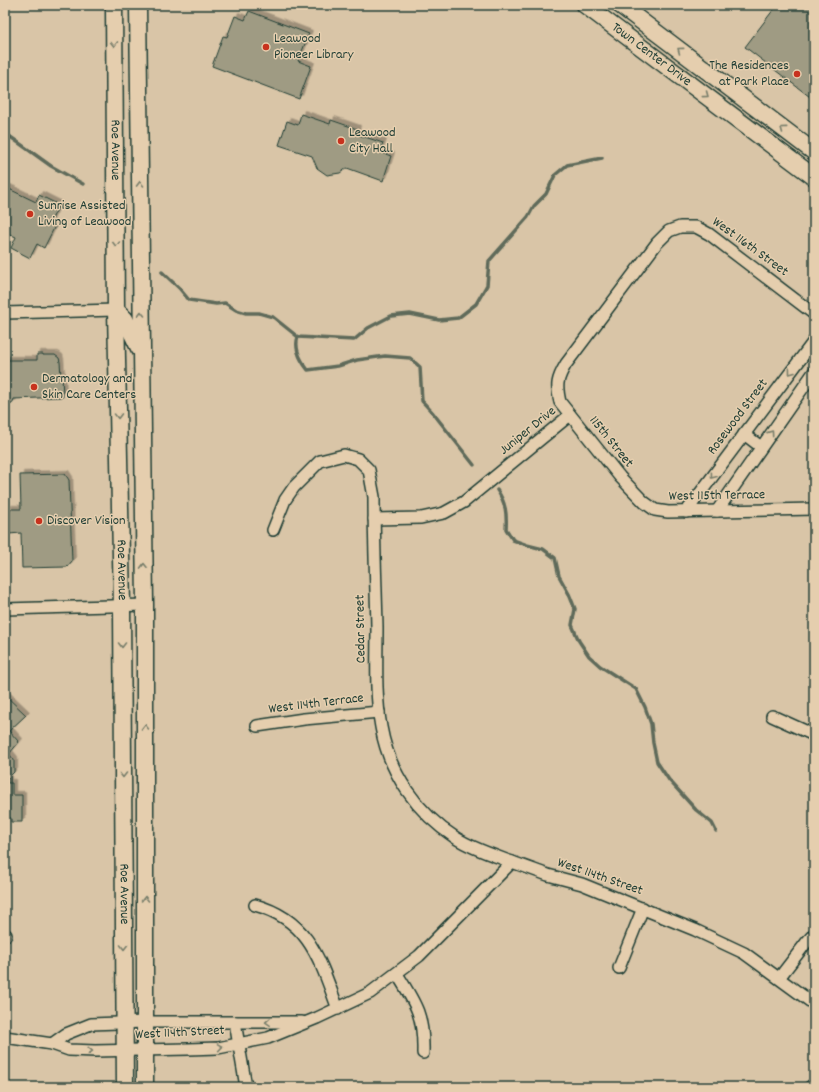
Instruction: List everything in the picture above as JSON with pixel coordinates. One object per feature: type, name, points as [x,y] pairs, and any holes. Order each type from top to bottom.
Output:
[{"type":"main road","name":"Roe Avenue","points":[[114,5],[116,310],[122,606],[125,1087]]},
{"type":"main road","name":"Roe Avenue","points":[[138,5],[145,605],[145,1087]]},
{"type":"main road","name":"Town Center Drive","points":[[586,5],[814,177]]},
{"type":"main road","name":"Town Center Drive","points":[[620,5],[814,152]]},
{"type":"main road","points":[[116,310],[125,319],[142,353]]},
{"type":"street","name":"West 116th Street","points":[[683,227],[696,227],[709,234],[814,314]]},
{"type":"street","name":"Juniper Drive","points":[[374,519],[421,518],[444,513],[464,502],[570,416],[560,402],[557,390],[558,377],[566,364],[656,243],[669,231],[683,227]]},
{"type":"street","points":[[5,313],[116,310]]},
{"type":"street","name":"Rosewood Street","points":[[686,512],[814,341]]},
{"type":"street","points":[[717,510],[814,372]]},
{"type":"street","points":[[780,386],[796,397]]},
{"type":"street","name":"115th Street","points":[[570,416],[629,487]]},
{"type":"street","points":[[744,434],[761,447]]},
{"type":"street","name":"Cedar Street","points":[[273,530],[280,509],[294,487],[320,461],[344,455],[358,460],[369,470],[374,497],[379,712],[382,734],[391,762],[410,797],[428,817],[457,839],[512,862]]},
{"type":"street","name":"West 115th Terrace","points":[[629,487],[644,502],[655,510],[668,512],[814,509]]},
{"type":"street","points":[[5,609],[145,605]]},
{"type":"street","name":"West 114th Terrace","points":[[257,726],[304,719],[379,712]]},
{"type":"street","points":[[772,716],[814,735]]},
{"type":"street","name":"West 114th Street","points":[[5,1038],[52,1044],[69,1050],[125,1051],[218,1048],[268,1038],[338,1009],[370,993],[397,974],[436,940],[512,862],[548,875],[582,884],[695,930],[744,954],[814,1004]]},
{"type":"street","points":[[255,905],[270,909],[281,915],[299,929],[309,942],[321,963],[338,1009]]},
{"type":"street","points":[[619,968],[643,908]]},
{"type":"street","points":[[779,978],[806,942],[814,934]]},
{"type":"street","points":[[397,974],[417,1007],[421,1020],[423,1053]]},
{"type":"street","name":"West 114th Street","points":[[52,1044],[66,1034],[91,1024],[125,1022],[307,1022]]},
{"type":"street","points":[[236,1022],[246,1087]]},
{"type":"street","points":[[810,1087],[814,1084]]},
{"type":"building","name":"The Residences at Park Place","points":[[777,5],[814,5],[814,100],[745,47]]},
{"type":"building","points":[[249,11],[309,34],[298,61],[311,66],[299,99],[212,66],[223,36],[227,37],[235,16],[245,20]]},
{"type":"building","points":[[301,114],[330,124],[331,120],[357,129],[356,134],[383,143],[380,152],[391,156],[383,181],[347,168],[340,173],[327,175],[317,168],[312,156],[279,145],[287,121],[298,125]]},
{"type":"building","name":"Sunrise Assisted Living of Leawood","points":[[5,187],[36,202],[39,195],[59,205],[50,223],[55,226],[44,248],[37,244],[30,258],[11,248],[16,237],[5,232]]},
{"type":"building","name":"Dermatology and Skin Care Centers","points":[[37,354],[55,355],[59,358],[63,397],[14,399],[12,404],[5,405],[5,360],[37,360]]},
{"type":"building","name":"Discover Vision","points":[[65,474],[69,480],[72,561],[67,567],[22,568],[21,533],[9,534],[8,509],[21,509],[20,475]]},
{"type":"building","points":[[5,695],[26,715],[9,731],[19,742],[9,754],[14,760],[14,772],[8,778],[8,783],[12,783],[12,795],[22,795],[22,822],[11,822],[11,818],[5,818]]},
{"type":"waterway","points":[[5,133],[51,166],[83,184]]},
{"type":"waterway","points":[[162,272],[189,300],[216,304],[225,303],[236,310],[246,313],[259,313],[273,317],[298,337],[354,340],[368,328],[391,316],[410,314],[439,320],[458,318],[476,304],[487,285],[489,261],[528,217],[534,206],[546,194],[555,175],[567,165],[602,158]]},
{"type":"waterway","points":[[298,337],[297,346],[299,354],[308,370],[338,366],[357,360],[385,356],[410,358],[420,367],[422,401],[474,465]]},
{"type":"waterway","points":[[497,490],[505,509],[506,529],[513,540],[543,549],[555,558],[559,576],[575,609],[572,625],[579,641],[589,656],[600,666],[636,689],[651,724],[657,762],[669,780],[696,810],[712,823],[716,831]]},
{"type":"place","name":"Leawood Pioneer Library","points":[[266,47]]},
{"type":"place","name":"The Residences at Park Place","points":[[797,74]]},
{"type":"place","name":"Leawood City Hall","points":[[341,141]]},
{"type":"place","name":"Sunrise Assisted Living of Leawood","points":[[30,214]]},
{"type":"place","name":"Dermatology and Skin Care Centers","points":[[34,387]]},
{"type":"place","name":"Discover Vision","points":[[39,521]]}]
